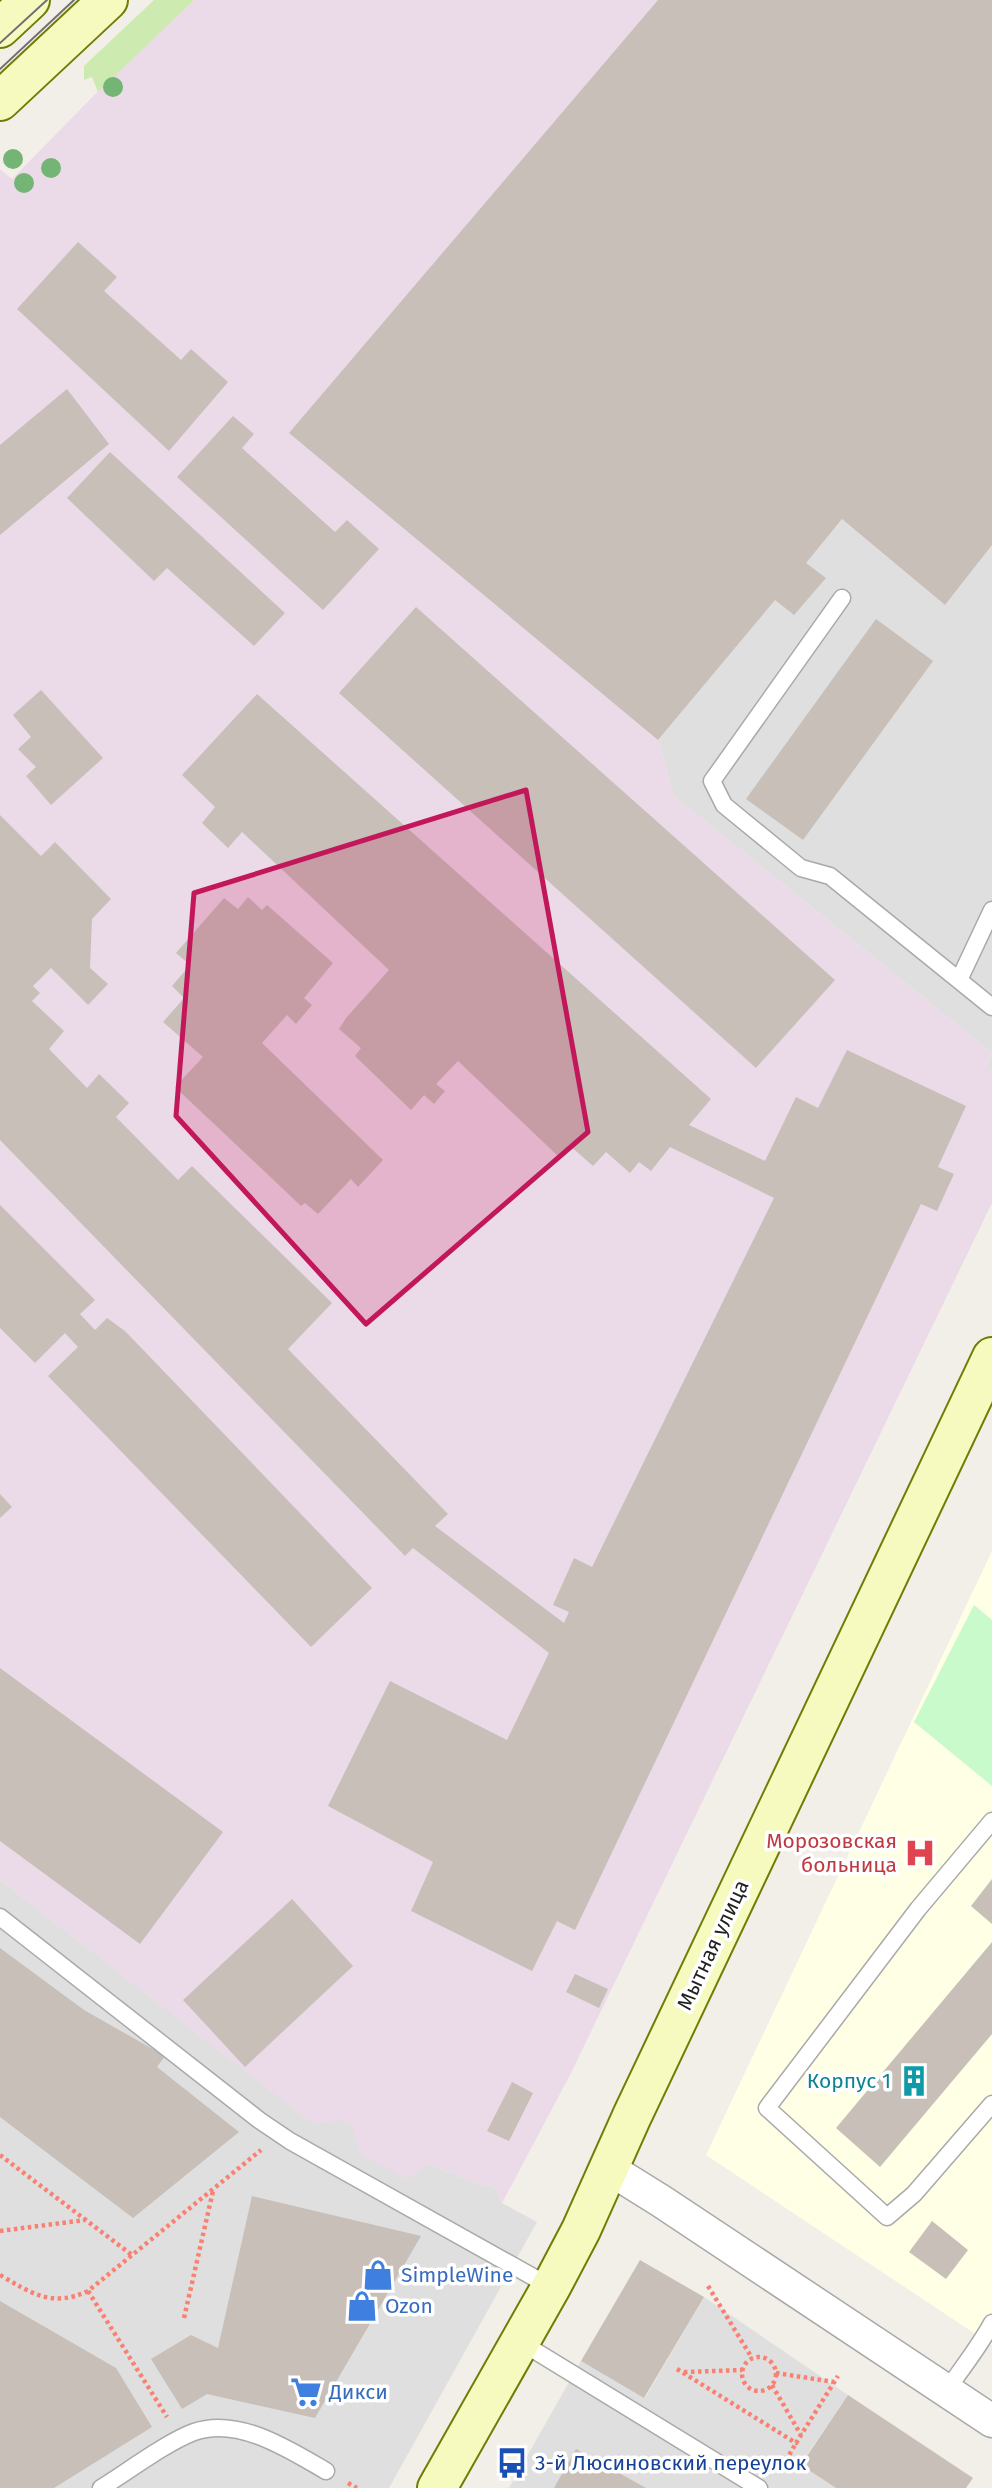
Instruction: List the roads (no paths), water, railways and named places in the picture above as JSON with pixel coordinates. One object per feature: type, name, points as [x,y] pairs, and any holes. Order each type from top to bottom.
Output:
[{"type":"main road","points":[[0,28],[30,0]]},
{"type":"main road","points":[[0,101],[108,0]]},
{"type":"main road","name":"Мытная улица","points":[[437,2488],[581,2230],[992,1357]]},
{"type":"street","points":[[608,2168],[992,2420]]},
{"type":"lane","points":[[842,598],[712,781],[724,805],[791,860],[801,868],[830,876],[992,1007]]},
{"type":"lane","points":[[958,980],[992,910]]},
{"type":"lane","points":[[992,1821],[918,1909],[767,2109],[887,2217],[914,2194],[992,2105]]},
{"type":"lane","points":[[0,1917],[281,2134],[551,2287]]},
{"type":"lane","points":[[947,2390],[984,2340],[991,2326]]},
{"type":"lane","points":[[519,2341],[759,2488]]},
{"type":"lane","points":[[101,2488],[184,2436],[206,2428],[220,2427],[272,2440],[326,2470]]},
{"type":"tram line","points":[[0,43],[47,0]]},
{"type":"tram line","points":[[0,69],[74,0]]},
{"type":"place","name":"Морозовская больница","points":[[920,1853]]},
{"type":"place","name":"Корпус 1","points":[[914,2081]]},
{"type":"place","name":"SimpleWine","points":[[378,2275]]},
{"type":"place","name":"Ozon","points":[[362,2306]]},
{"type":"place","name":"Дикси","points":[[306,2392]]},
{"type":"place","name":"3-й Люсиновский переулок","points":[[512,2463]]}]
